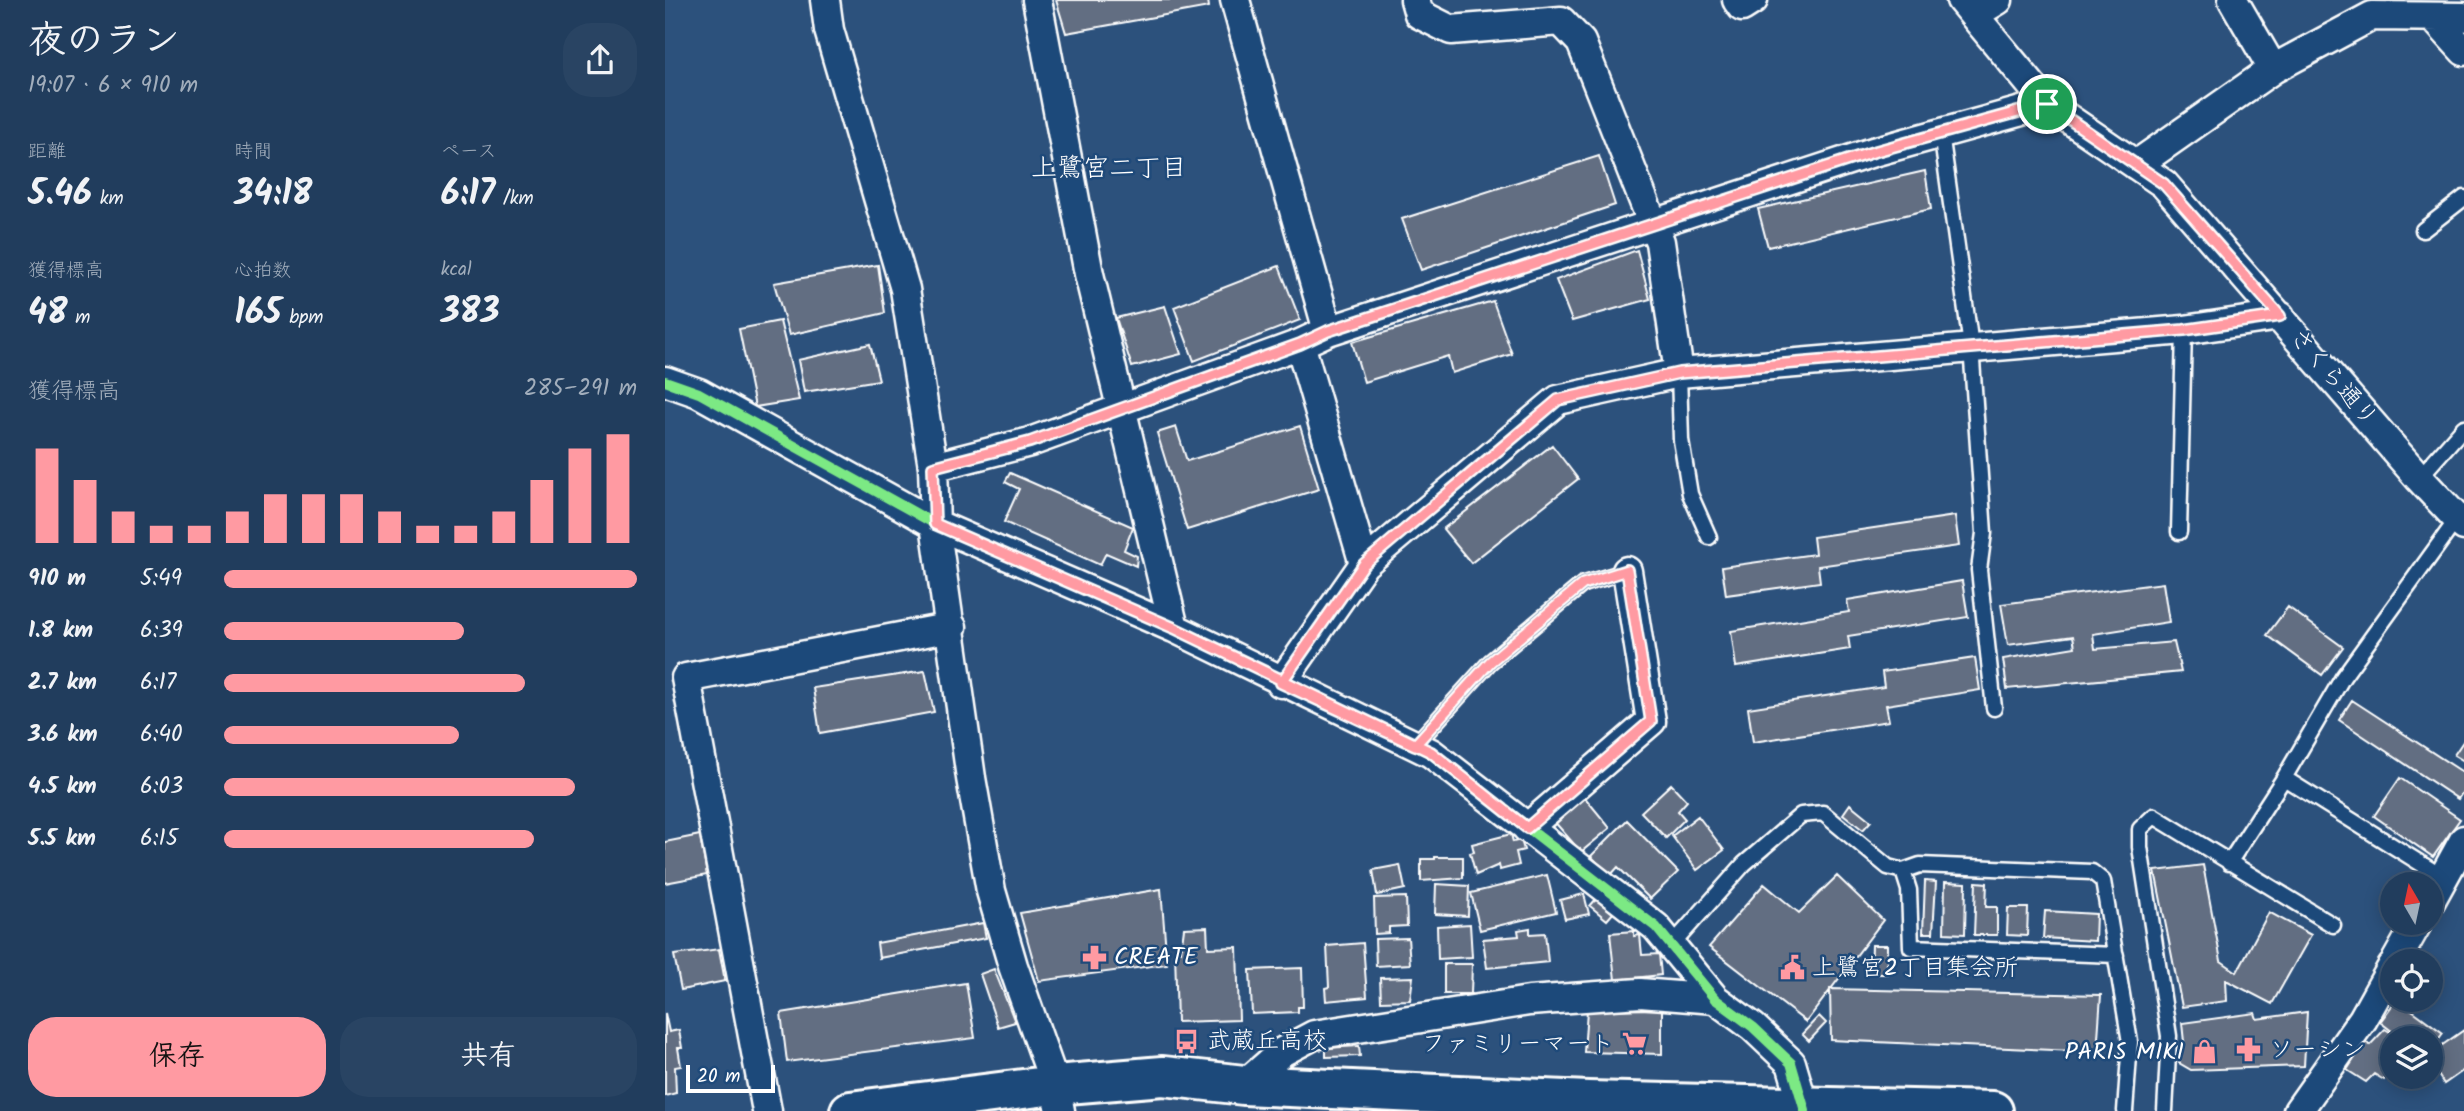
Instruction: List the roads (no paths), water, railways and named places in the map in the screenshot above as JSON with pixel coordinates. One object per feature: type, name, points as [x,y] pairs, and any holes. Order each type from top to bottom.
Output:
[{"type":"main road","points":[[850,1111],[1058,1098],[1163,1076],[1244,1085],[1590,1106],[1993,1111]]},
{"type":"street","points":[[825,0],[829,30],[905,289],[933,467],[935,524],[952,627],[971,778],[991,891],[1013,966],[1058,1098]]},
{"type":"street","points":[[1037,0],[1089,274],[1174,628]]},
{"type":"street","points":[[1235,0],[1328,331]]},
{"type":"street","points":[[1415,0],[1419,14],[1451,30],[1561,21],[1581,42],[1660,242],[1679,373]]},
{"type":"street","points":[[1737,0],[1742,7],[1753,0]]},
{"type":"street","points":[[2234,0],[2273,69]]},
{"type":"street","name":"さくら通り","points":[[1978,5],[2047,104],[2164,184],[2419,478],[2461,522]]},
{"type":"street","points":[[2424,11],[2464,51]]},
{"type":"street","points":[[2137,165],[2273,69],[2372,16],[2424,11],[2464,17]]},
{"type":"street","points":[[933,467],[1030,442],[1300,344],[1328,331],[1941,133],[2047,104]]},
{"type":"street","points":[[1281,683],[1364,564],[1558,400],[1679,373],[1971,346],[2184,330],[2280,316]]},
{"type":"street","points":[[1300,344],[1364,564]]},
{"type":"street","points":[[665,382],[699,393],[935,524],[1174,628],[1281,683],[1431,752],[1656,927],[1715,999],[1753,1027],[1791,1063],[1804,1108]]},
{"type":"street","points":[[1527,828],[1651,721],[1627,570]]},
{"type":"street","points":[[767,1111],[686,678],[952,627]]},
{"type":"street","points":[[2443,878],[2464,839]]},
{"type":"street","points":[[2298,1111],[2363,1019],[2380,989]]},
{"type":"street","points":[[1244,1085],[1282,1052],[1314,1034],[1529,1001],[1640,993],[1715,999]]},
{"type":"lane","points":[[1941,133],[1971,346],[1984,533],[1979,570],[1994,708]]},
{"type":"lane","points":[[2423,230],[2464,198]]},
{"type":"lane","points":[[2179,531],[2184,330]]},
{"type":"lane","points":[[1679,373],[1681,440],[1690,494],[1709,537]]},
{"type":"lane","points":[[2419,478],[2464,427]]},
{"type":"lane","points":[[2228,863],[2284,778],[2343,677],[2461,522]]},
{"type":"lane","points":[[1415,745],[1490,662],[1583,584],[1627,570]]},
{"type":"lane","points":[[2284,778],[2414,872]]},
{"type":"lane","points":[[1672,945],[1744,864],[1801,814],[1823,813],[1888,867],[1903,871],[1920,865],[2092,872],[2103,881],[2130,1042],[2125,1111]]},
{"type":"lane","points":[[2165,1111],[2169,1036],[2140,848],[2140,829],[2154,816],[2333,925]]},
{"type":"lane","points":[[1903,871],[1909,890],[1910,947],[2116,955]]},
{"type":"place","name":"CREATE","points":[[1094,957]]},
{"type":"place","name":"上鷺宮2丁目集会所","points":[[1792,968]]},
{"type":"place","name":"武蔵丘高校","points":[[1187,1041]]},
{"type":"place","name":"ファミリーマート","points":[[1634,1044]]},
{"type":"place","name":"ソーシン","points":[[2249,1050]]},
{"type":"place","name":"PARIS MIKI","points":[[2204,1052]]},
{"type":"district","name":"上鷺宮二丁目","points":[[1109,169]]}]
